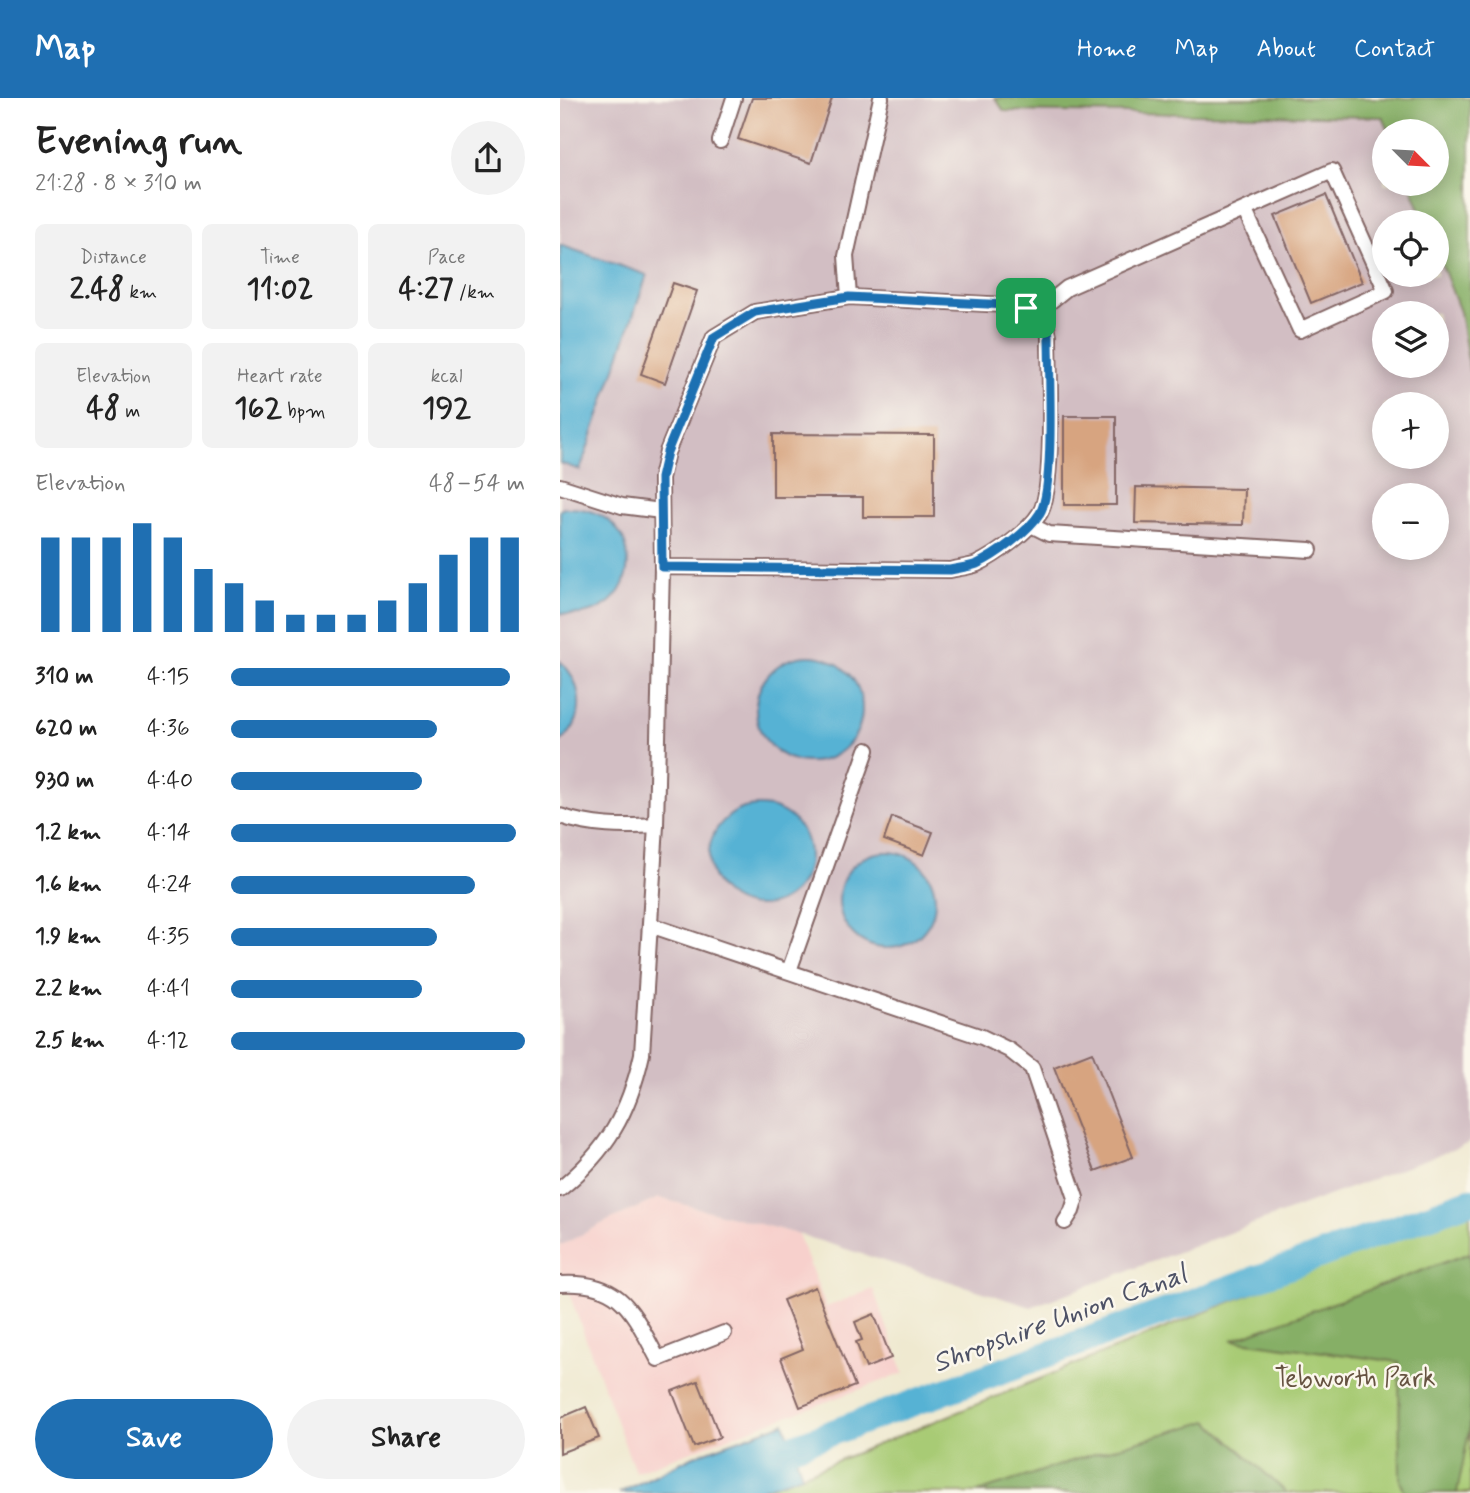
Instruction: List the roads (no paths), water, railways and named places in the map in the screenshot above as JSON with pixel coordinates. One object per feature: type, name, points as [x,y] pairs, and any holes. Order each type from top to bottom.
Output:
[{"type":"lane","points":[[720,141],[734,98]]},
{"type":"lane","points":[[849,297],[846,257],[881,98]]},
{"type":"lane","points":[[1036,313],[1067,288],[1332,171],[1386,291],[1300,330],[1245,211]]},
{"type":"lane","points":[[560,1189],[597,1154],[619,1123],[634,1088],[642,1054],[656,825],[662,567],[661,478],[667,452],[714,337],[755,312],[849,297],[1007,305],[1026,308],[1046,321],[1049,336],[1048,486],[1041,512],[1031,525],[976,564],[950,570],[662,567]]},
{"type":"lane","points":[[560,486],[622,506],[661,511]]},
{"type":"lane","points":[[1031,525],[1049,534],[1310,550]]},
{"type":"lane","points":[[789,971],[867,750]]},
{"type":"lane","points":[[560,816],[620,828],[656,825]]},
{"type":"lane","points":[[650,925],[982,1037],[1009,1050],[1032,1068],[1076,1198],[1065,1222]]},
{"type":"lane","points":[[560,1284],[584,1283],[611,1292],[631,1308],[658,1359],[724,1333]]},
{"type":"water","points":[[560,245],[647,275],[580,470],[560,463]]},
{"type":"water","points":[[564,508],[593,512],[614,525],[625,544],[628,565],[622,586],[609,602],[588,613],[560,613],[560,510]]},
{"type":"water","points":[[809,656],[829,660],[846,672],[858,689],[862,709],[858,729],[846,746],[829,758],[809,762],[789,758],[772,746],[760,729],[756,709],[760,689],[772,672],[789,660]]},
{"type":"water","points":[[560,661],[574,680],[579,702],[575,724],[560,742]]},
{"type":"water","points":[[759,806],[778,810],[794,821],[805,837],[809,856],[805,875],[794,891],[778,902],[759,906],[740,902],[724,891],[713,875],[709,856],[713,837],[724,821],[740,810]]},
{"type":"water","points":[[887,852],[905,856],[921,866],[931,882],[935,900],[931,918],[921,934],[905,944],[887,948],[869,944],[853,934],[843,918],[839,900],[843,882],[853,866],[869,856]]},
{"type":"water","points":[[784,1423],[802,1475],[751,1493],[619,1493],[694,1456]]},
{"type":"waterway","name":"Shropshire Union Canal","points":[[759,1459],[1470,1201]]},
{"type":"park label","name":"Tebworth Park","points":[[1355,1377]]}]
